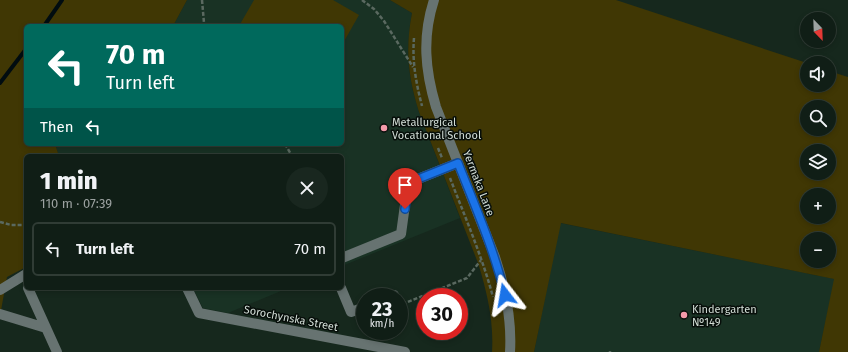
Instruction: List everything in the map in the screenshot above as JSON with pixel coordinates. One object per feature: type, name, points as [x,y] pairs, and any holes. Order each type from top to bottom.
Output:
[{"type":"street","name":"Yermaka Lane","points":[[434,0],[428,28],[426,48],[430,87],[500,273],[509,317],[511,339],[510,352]]},
{"type":"street","points":[[344,257],[401,234],[408,183],[458,163]]},
{"type":"street","points":[[0,290],[24,278]]},
{"type":"street","points":[[29,290],[57,352]]},
{"type":"street","name":"Sorochynska Street","points":[[188,290],[199,313],[404,352]]},
{"type":"street","points":[[342,290],[351,312],[356,310]]},
{"type":"street","points":[[0,314],[46,328]]},
{"type":"path","points":[[202,0],[204,24]]},
{"type":"path","points":[[362,0],[384,21],[414,69]]},
{"type":"path","points":[[0,222],[11,225],[24,225]]},
{"type":"path","points":[[408,303],[467,278],[482,260]]},
{"type":"shaded area","points":[[0,0],[187,0],[174,24],[24,24],[24,146],[56,146],[58,154],[24,154],[24,268],[7,277],[0,316]]},
{"type":"shaded area","name":"Metallurgical Vocational School","points":[[187,0],[390,0],[412,13],[408,47],[409,69],[413,91],[419,112],[460,218],[344,265],[344,154],[58,154],[56,146],[344,146],[344,24],[174,24]]},
{"type":"shaded area","points":[[254,0],[333,0],[359,15],[344,41],[344,24],[240,24]]},
{"type":"shaded area","points":[[390,0],[616,0],[800,61],[800,92],[836,92],[836,73],[848,77],[848,352],[819,352],[834,279],[561,223],[534,352],[492,352],[491,318],[478,263],[415,99],[410,75],[408,51],[412,13]]},
{"type":"shaded area","name":"Kindergarten №149","points":[[560,223],[835,279],[819,352],[534,352]]},
{"type":"shaded area","points":[[194,290],[283,290],[228,313],[203,308]]},
{"type":"waterway","points":[[45,24],[62,0]]},
{"type":"waterway","points":[[0,83],[24,52]]},
{"type":"place","name":"Metallurgical Vocational School","points":[[384,128]]},
{"type":"place","name":"Kindergarten №149","points":[[684,315]]},
{"type":"route","points":[[405,209],[408,183],[458,163],[495,257],[505,295]]}]
